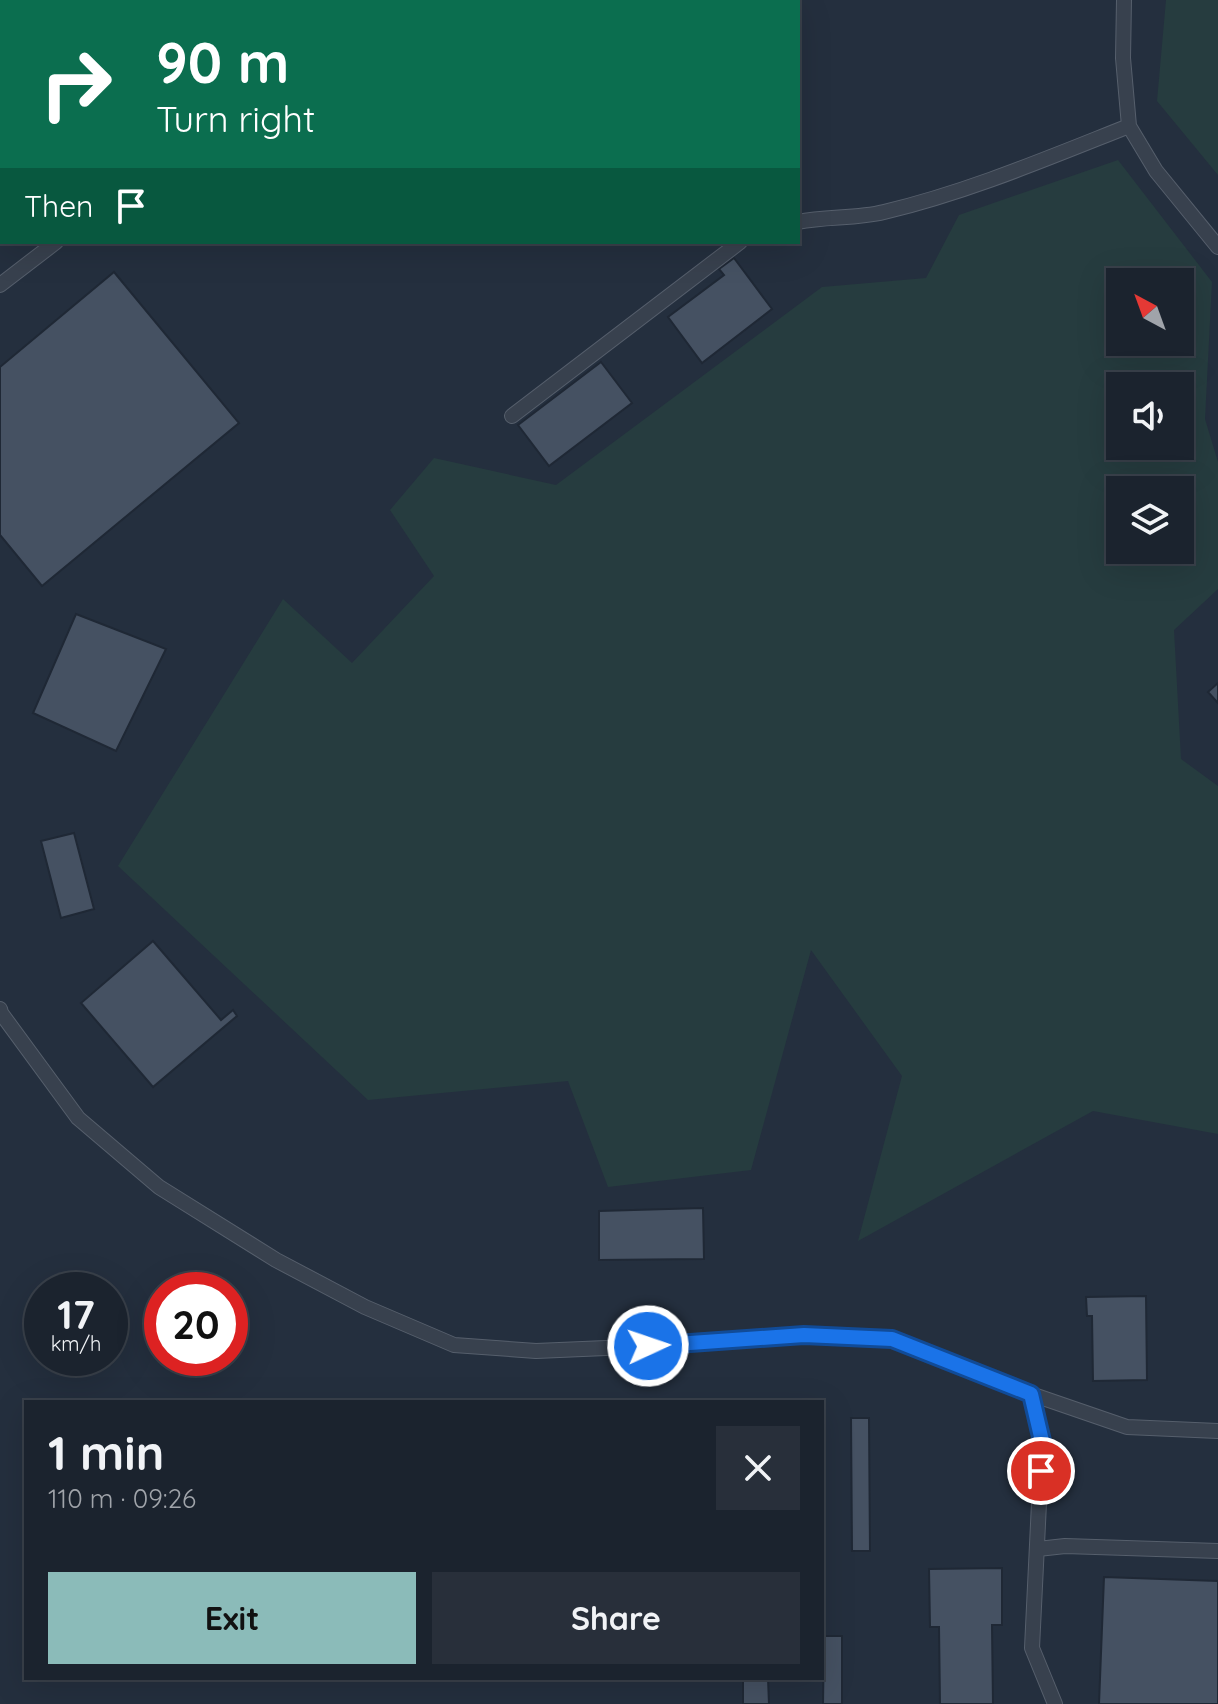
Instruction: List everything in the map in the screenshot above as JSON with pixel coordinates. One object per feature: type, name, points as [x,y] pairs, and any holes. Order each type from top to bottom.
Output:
[{"type":"lane","points":[[1124,0],[1123,58],[1129,126],[1156,171],[1218,247]]},
{"type":"lane","points":[[800,222],[880,213],[940,196],[1129,126]]},
{"type":"lane","points":[[0,285],[53,244]]},
{"type":"lane","points":[[512,416],[737,244]]},
{"type":"lane","points":[[0,1009],[78,1118],[159,1187],[276,1260],[365,1307],[454,1345],[536,1351],[804,1335],[892,1339],[1031,1394],[1127,1427],[1218,1431]]},
{"type":"lane","points":[[1031,1394],[1042,1441],[1032,1648],[1055,1704]]},
{"type":"lane","points":[[1038,1549],[1065,1546],[1218,1551]]},
{"type":"green space","points":[[1166,0],[1218,0],[1218,175],[1157,101]]},
{"type":"green space","points":[[1118,160],[1212,282],[1205,419],[1218,462],[1218,589],[1174,630],[1181,759],[1218,786],[1218,1134],[1093,1111],[858,1241],[902,1076],[811,950],[751,1170],[608,1187],[568,1081],[368,1100],[118,866],[283,599],[352,663],[434,576],[390,510],[434,458],[556,485],[822,287],[926,278],[959,215]]},
{"type":"building","points":[[734,258],[772,309],[702,363],[668,317],[724,275],[719,269]]},
{"type":"building","points":[[114,272],[239,423],[42,586],[0,535],[0,367]]},
{"type":"building","points":[[601,362],[632,403],[549,466],[518,425]]},
{"type":"building","points":[[76,614],[166,649],[116,751],[33,713]]},
{"type":"building","points":[[1218,683],[1218,703],[1208,692]]},
{"type":"building","points":[[74,833],[94,909],[61,918],[41,841]]},
{"type":"building","points":[[153,941],[221,1020],[233,1010],[237,1016],[153,1087],[81,1003]]},
{"type":"building","points":[[703,1208],[704,1259],[599,1260],[599,1211]]},
{"type":"building","points":[[1146,1296],[1147,1380],[1093,1381],[1092,1316],[1087,1316],[1086,1297]]},
{"type":"building","points":[[851,1418],[869,1418],[870,1551],[852,1551]]},
{"type":"building","points":[[1002,1568],[1002,1625],[992,1625],[993,1704],[940,1704],[939,1627],[930,1627],[929,1569]]},
{"type":"building","points":[[1104,1577],[1218,1581],[1218,1704],[1099,1704]]},
{"type":"building","points":[[824,1636],[842,1636],[842,1704],[823,1704]]},
{"type":"building","points":[[743,1680],[768,1680],[769,1704],[743,1704]]},
{"type":"route","points":[[648,1346],[804,1335],[892,1339],[1031,1394],[1042,1441],[1041,1471]]}]
